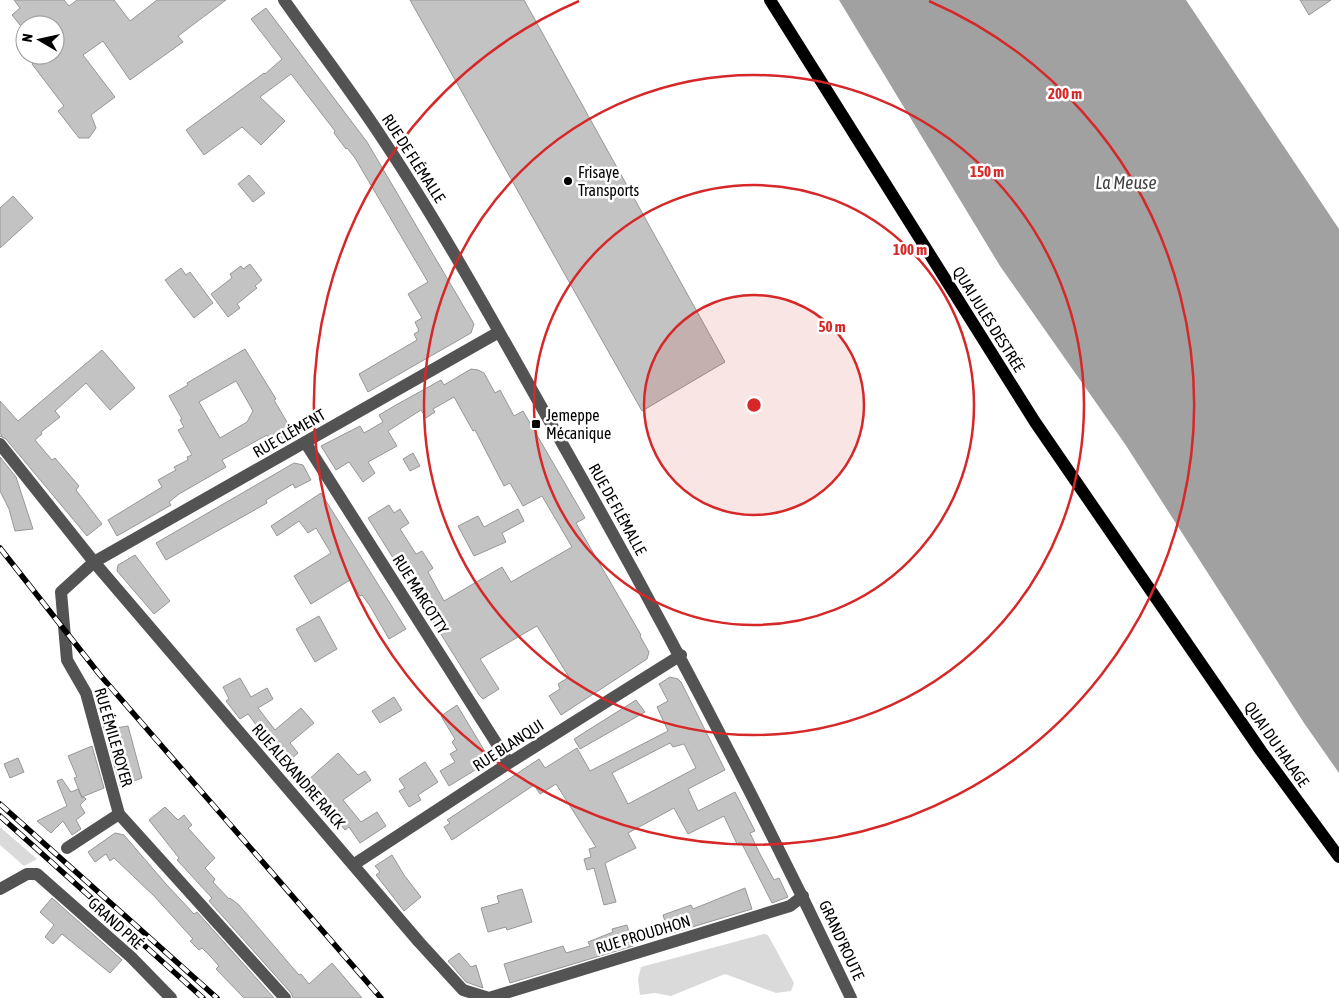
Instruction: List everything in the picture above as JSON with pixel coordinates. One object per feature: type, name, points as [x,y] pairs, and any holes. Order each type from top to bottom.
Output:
[{"type":"main road","name":"QUAI JULES DESTRÉE","points":[[770,0],[1030,414],[1191,648]]},
{"type":"main road","name":"QUAI DU HALAGE","points":[[1191,648],[1288,790],[1339,857]]},
{"type":"street","name":"RUE DE FLÉMALLE","points":[[284,0],[383,139],[432,217],[499,332],[681,655],[803,896]]},
{"type":"street","name":"RUE CLÉMENT","points":[[94,562],[499,332]]},
{"type":"street","name":"RUE MARCOTTY","points":[[305,442],[509,763]]},
{"type":"street","points":[[0,444],[94,562]]},
{"type":"street","name":"RUE ÉMILE ROYER","points":[[94,562],[60,592],[64,643],[67,660],[86,692],[119,814],[285,998]]},
{"type":"street","name":"RUE ALEXANDRE RAICK","points":[[94,562],[353,865],[463,990],[489,998]]},
{"type":"street","name":"RUE BLANQUI","points":[[353,865],[509,763],[681,655]]},
{"type":"street","points":[[67,848],[119,814]]},
{"type":"street","name":"GRAND PRÉ","points":[[0,890],[27,874],[37,874],[131,957],[172,998]]},
{"type":"street","name":"RUE PROUDHON","points":[[489,998],[790,906],[803,896]]},
{"type":"street","name":"GRAND'ROUTE","points":[[803,896],[851,998]]},
{"type":"shaded area","points":[[0,827],[37,859],[24,866],[0,845]]},
{"type":"shaded area","points":[[764,934],[768,935],[794,983],[791,991],[776,993],[725,974],[671,996],[655,993],[640,995],[638,979],[641,967]]},
{"type":"water","name":"La Meuse","points":[[839,0],[1186,0],[1339,229],[1339,773],[1304,723],[1125,444],[1000,266]]},
{"type":"building","points":[[14,0],[64,0],[69,6],[77,0],[114,0],[130,21],[157,0],[226,0],[178,36],[183,42],[130,80],[103,41],[83,55],[115,97],[91,115],[96,128],[89,138],[79,138],[58,111],[64,106],[33,65],[65,65],[65,15],[15,15],[15,19],[12,15],[20,8]]},
{"type":"building","name":"Frisaye Transports","points":[[410,0],[524,0],[725,362],[642,411]]},
{"type":"building","points":[[1300,0],[1331,0],[1309,15]]},
{"type":"building","points":[[266,8],[367,142],[474,324],[471,333],[368,392],[359,374],[417,340],[414,334],[419,331],[415,322],[422,318],[408,294],[428,282],[355,158],[346,149],[334,133],[335,131],[291,74],[260,97],[285,121],[261,145],[242,127],[204,155],[186,130],[265,74],[282,59],[251,19]]},
{"type":"building","points":[[249,175],[265,193],[253,202],[238,184]]},
{"type":"building","points":[[13,196],[33,218],[0,248],[0,208]]},
{"type":"building","points":[[250,264],[262,280],[255,286],[257,288],[237,304],[240,308],[228,317],[211,294],[232,278],[230,274],[241,266],[243,269]]},
{"type":"building","points":[[181,268],[186,275],[190,272],[213,303],[194,318],[165,280]]},
{"type":"building","points":[[245,349],[276,399],[274,400],[294,434],[273,446],[267,435],[222,460],[226,467],[179,494],[169,502],[171,505],[117,536],[108,520],[162,487],[158,480],[176,470],[174,467],[188,460],[187,457],[192,455],[178,430],[184,427],[180,420],[182,419],[169,396],[188,385],[187,383]],"holes":[[[236,381],[253,411],[247,422],[220,438],[199,402]]]},
{"type":"building","points":[[102,350],[135,388],[110,410],[86,383],[55,411],[60,417],[41,432],[42,434],[35,440],[52,460],[55,458],[79,486],[76,490],[102,524],[87,536],[6,439],[0,436],[2,436],[0,433],[0,401],[18,421]]},
{"type":"building","points":[[471,369],[484,373],[495,393],[500,390],[514,416],[523,411],[585,518],[576,523],[649,652],[647,659],[561,715],[549,696],[560,689],[558,684],[569,677],[537,626],[480,659],[499,689],[483,699],[368,518],[389,505],[394,513],[400,509],[409,523],[400,529],[416,554],[422,551],[433,568],[428,572],[444,601],[502,567],[511,582],[572,547],[542,496],[523,506],[510,483],[504,486],[475,430],[473,431],[454,397],[433,409],[435,412],[426,418],[421,410],[388,431],[397,446],[368,462],[375,473],[363,482],[349,462],[336,470],[321,446],[360,426],[364,433],[383,422],[379,415],[441,380],[444,385]]},
{"type":"building","points":[[413,453],[420,466],[410,471],[403,459]]},
{"type":"building","points":[[0,457],[16,477],[33,529],[15,531],[9,509],[0,491]]},
{"type":"building","points":[[294,463],[303,465],[311,480],[295,488],[293,484],[266,500],[267,503],[166,560],[156,543]]},
{"type":"building","points":[[321,493],[406,629],[389,639],[370,606],[362,595],[360,596],[350,580],[311,604],[294,576],[331,553],[316,528],[308,533],[299,521],[277,536],[271,526]]},
{"type":"building","points":[[518,509],[524,521],[502,533],[506,542],[474,556],[458,526],[478,516],[484,527]]},
{"type":"building","points":[[135,555],[170,601],[154,614],[117,571],[118,565]]},
{"type":"building","points":[[319,616],[337,649],[315,662],[296,629]]},
{"type":"building","points":[[670,677],[681,682],[725,770],[688,789],[698,811],[735,792],[755,831],[750,833],[759,852],[774,880],[779,878],[788,897],[772,903],[741,842],[737,844],[724,816],[688,834],[674,808],[628,833],[636,848],[605,863],[616,902],[604,905],[594,868],[587,870],[584,859],[591,857],[589,849],[596,847],[556,784],[540,794],[534,785],[452,840],[444,827],[450,823],[447,820],[539,759],[545,768],[577,748],[590,771],[668,731],[657,707],[668,701],[659,684]],"holes":[[[670,743],[673,747],[684,744],[696,768],[628,804],[612,773]]]},
{"type":"building","points":[[240,678],[251,697],[267,688],[273,699],[258,708],[275,730],[301,708],[314,723],[290,743],[298,753],[282,767],[255,735],[260,730],[248,714],[240,719],[226,701],[229,699],[223,687]]},
{"type":"building","points":[[394,697],[402,710],[380,723],[372,711]]},
{"type":"building","points":[[105,698],[110,705],[116,728],[128,726],[142,778],[120,786],[96,700]]},
{"type":"building","points":[[636,700],[645,712],[580,749],[574,739]]},
{"type":"building","points":[[457,705],[487,755],[485,764],[449,786],[440,771],[455,762],[450,754],[457,750],[452,742],[455,739],[441,716]]},
{"type":"building","points":[[92,746],[104,788],[82,797],[74,778],[77,777],[68,756]]},
{"type":"building","points":[[338,753],[358,775],[365,771],[371,780],[343,800],[361,822],[377,812],[386,826],[360,843],[349,827],[345,830],[306,782]]},
{"type":"building","points":[[18,758],[24,772],[10,778],[4,764]]},
{"type":"building","points":[[425,762],[438,782],[418,795],[421,800],[409,807],[399,791],[405,788],[399,779]]},
{"type":"building","points":[[62,779],[71,792],[78,789],[82,798],[86,799],[80,805],[85,813],[76,820],[81,829],[72,835],[63,821],[51,833],[37,821],[67,806],[57,781]]},
{"type":"building","points":[[165,807],[178,820],[184,815],[192,825],[188,828],[215,858],[205,868],[215,879],[213,882],[229,899],[239,905],[299,975],[301,974],[309,984],[332,963],[362,998],[293,998],[291,993],[209,901],[212,898],[177,860],[179,858],[149,820]]},
{"type":"building","points":[[115,833],[124,835],[166,884],[194,914],[197,912],[274,998],[244,998],[216,969],[219,966],[211,957],[202,948],[199,950],[190,941],[193,939],[154,896],[114,858],[110,861],[106,854],[95,862],[88,852]]},
{"type":"building","points":[[392,855],[421,897],[404,911],[376,875],[380,872],[375,866]]},
{"type":"building","points":[[745,888],[752,909],[669,934],[663,915],[691,905],[693,909]]},
{"type":"building","points":[[522,889],[532,922],[507,930],[506,927],[488,932],[481,908],[499,903],[497,896]]},
{"type":"building","points":[[52,898],[122,960],[110,973],[62,934],[53,944],[45,937],[54,925],[40,912]]},
{"type":"building","points":[[627,925],[633,946],[510,983],[504,964],[563,946],[566,953],[590,946],[588,942],[613,932],[612,929]]},
{"type":"building","points":[[459,953],[471,967],[476,965],[483,988],[466,982],[448,961]]},
{"type":"railway","points":[[0,548],[100,675],[381,998]]},
{"type":"railway","points":[[0,804],[217,998]]},
{"type":"railway","points":[[0,816],[203,998]]},
{"type":"place","name":"Frisaye Transports","points":[[568,181]]},
{"type":"place","name":"Jemeppe Mécanique","points":[[536,424]]}]
